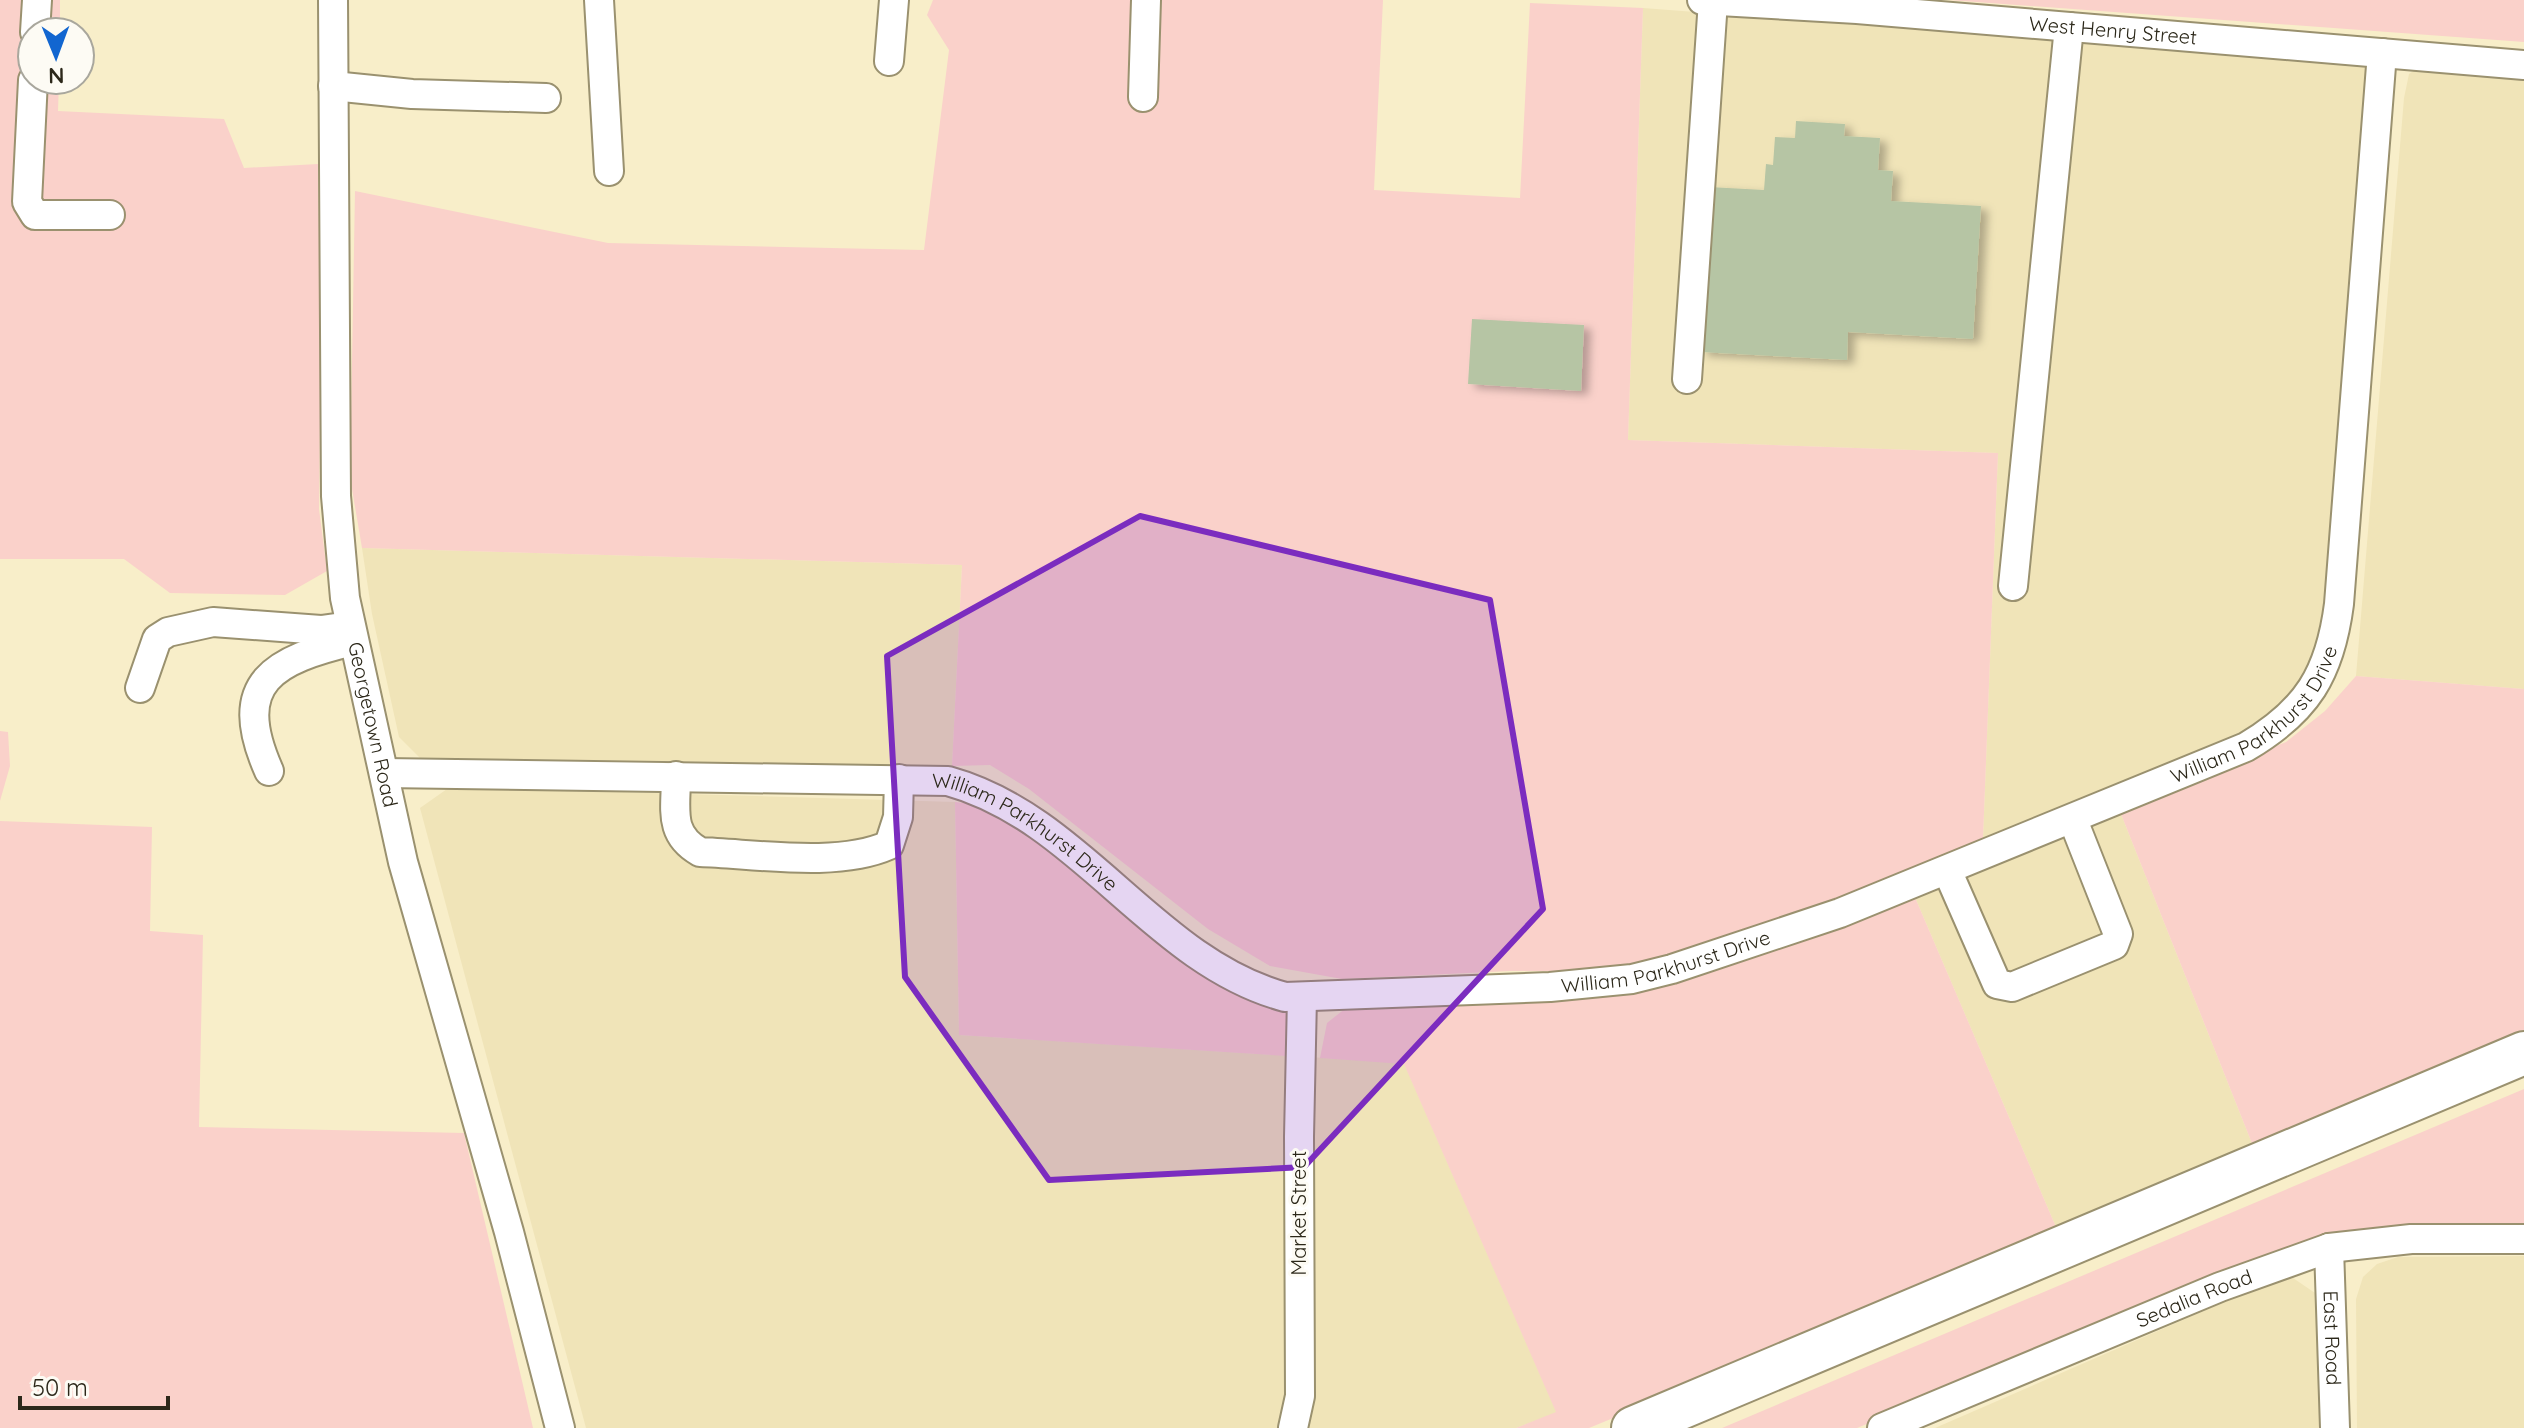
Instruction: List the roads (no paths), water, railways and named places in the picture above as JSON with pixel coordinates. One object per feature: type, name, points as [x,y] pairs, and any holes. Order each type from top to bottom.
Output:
[{"type":"highway","points":[[1633,1428],[2524,1053]]},
{"type":"street","name":"Georgetown Road","points":[[333,0],[336,496],[352,634],[403,862],[509,1232],[560,1428]]},
{"type":"street","points":[[599,0],[609,171]]},
{"type":"street","points":[[889,61],[894,0]]},
{"type":"street","points":[[1143,97],[1146,0]]},
{"type":"street","name":"West Henry Street","points":[[1702,0],[2524,65]]},
{"type":"street","points":[[1687,379],[1713,1]]},
{"type":"street","points":[[2013,586],[2069,27]]},
{"type":"street","name":"William Parkhurst Drive","points":[[384,773],[948,781],[977,789],[1055,835],[1188,948],[1248,987],[1285,997],[1550,987],[1632,979],[1722,955],[2073,820],[2246,747],[2266,736],[2303,705],[2334,643],[2339,604],[2382,53]]},
{"type":"street","points":[[333,86],[412,94],[546,98]]},
{"type":"street","points":[[32,96],[27,202],[35,215],[110,215]]},
{"type":"street","points":[[140,688],[157,639],[168,632],[213,622],[352,634]]},
{"type":"street","points":[[269,771],[258,736],[255,705],[259,686],[277,667],[352,634]]},
{"type":"street","points":[[676,776],[677,829],[684,843],[700,852],[831,856],[855,855],[889,845],[898,817],[899,779]]},
{"type":"street","points":[[1947,870],[1997,984],[2012,987],[2114,945],[2118,934],[2073,820]]},
{"type":"street","name":"Market Street","points":[[1293,1428],[1300,1396],[1302,997]]},
{"type":"street","name":"Sedalia Road","points":[[1882,1428],[2220,1287],[2329,1248],[2411,1239],[2524,1239]]},
{"type":"street","name":"East Road","points":[[2329,1248],[2335,1428]]}]
